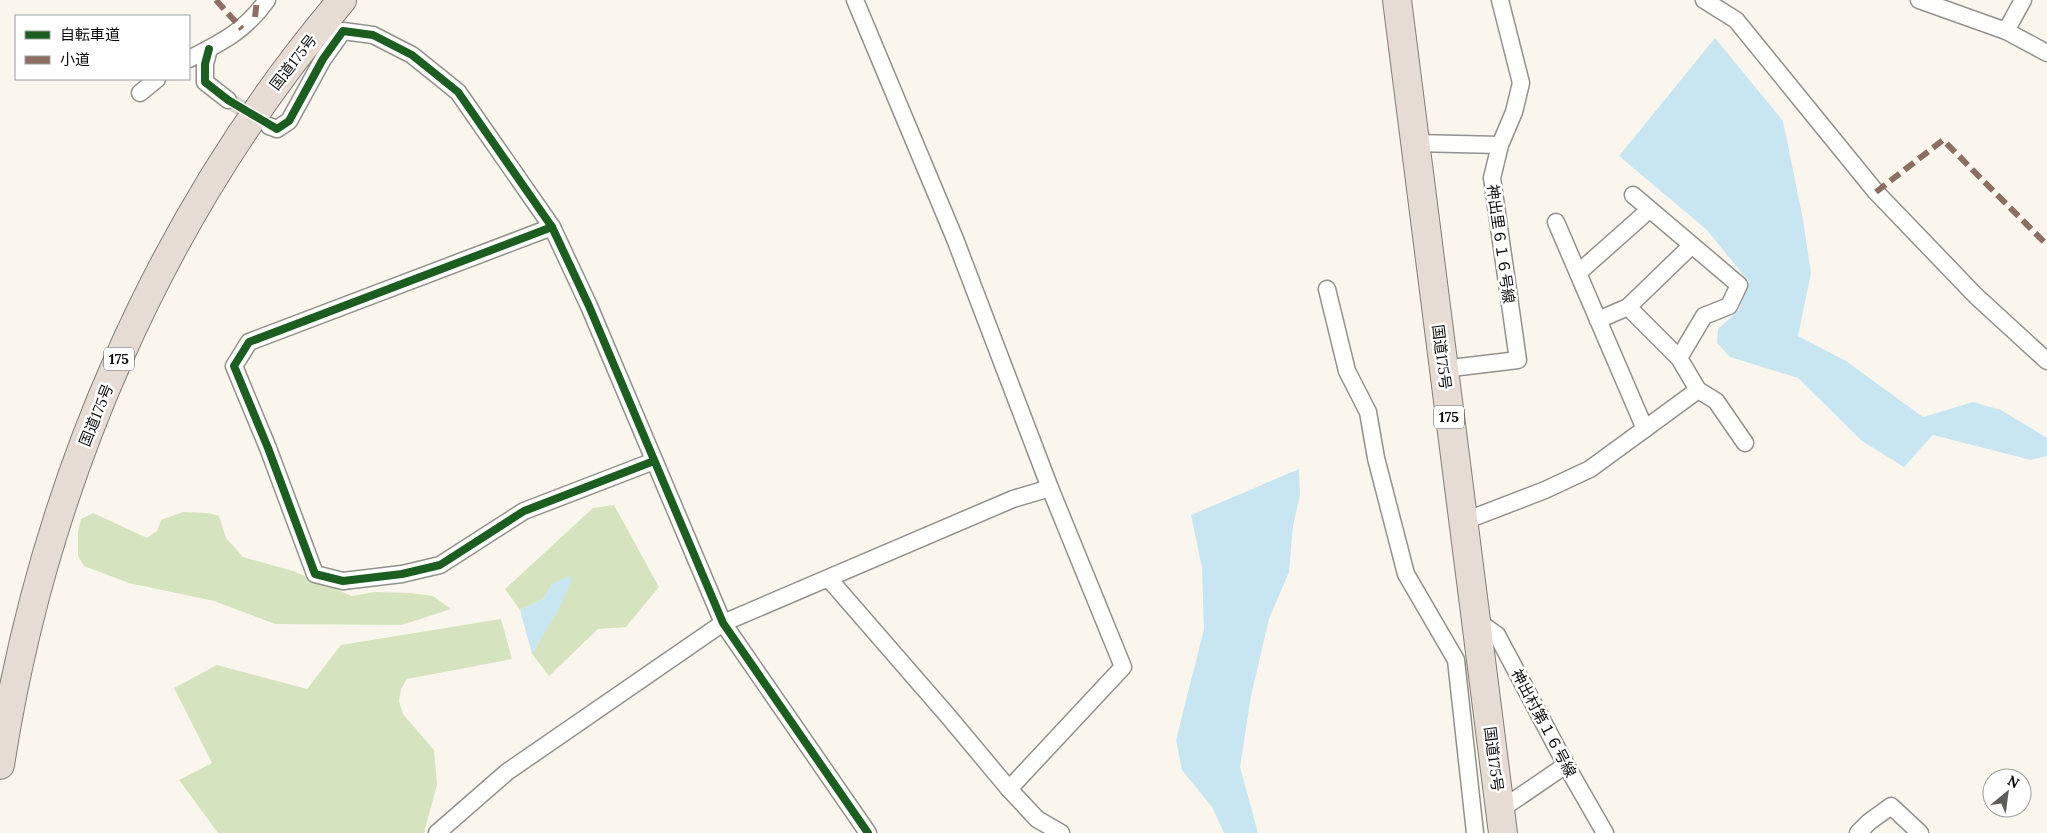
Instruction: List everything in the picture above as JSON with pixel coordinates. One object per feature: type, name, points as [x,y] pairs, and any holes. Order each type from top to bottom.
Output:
[{"type":"highway","name":"国道175号","points":[[1397,0],[1462,522],[1502,822]]},
{"type":"highway","name":"国道175号","points":[[0,766],[8,715],[25,634],[48,546],[80,453],[116,366],[177,240],[215,175],[269,92],[338,15]]},
{"type":"street","points":[[190,58],[242,29],[255,17],[267,0]]},
{"type":"street","points":[[855,0],[955,239],[1050,488],[1123,667],[1009,789]]},
{"type":"street","name":"神出里６１６号線","points":[[1443,369],[1518,360],[1492,178],[1500,145],[1514,112],[1521,83],[1500,0]]},
{"type":"street","points":[[1704,0],[1736,20],[1876,192],[1976,296],[2047,361]]},
{"type":"street","points":[[1919,0],[2006,31],[2047,53]]},
{"type":"street","points":[[2006,31],[2023,0]]},
{"type":"street","points":[[269,126],[277,130],[289,121],[323,59],[338,15],[412,55],[458,92],[552,227],[589,306],[723,623],[868,833]]},
{"type":"street","points":[[209,49],[205,64],[205,82],[228,100]]},
{"type":"street","points":[[140,93],[156,80]]},
{"type":"street","points":[[1415,144],[1500,145]]},
{"type":"street","points":[[1633,196],[1739,286],[1728,306],[1704,316],[1679,358]]},
{"type":"street","points":[[1578,273],[1649,210]]},
{"type":"street","points":[[1556,222],[1645,429]]},
{"type":"street","points":[[552,227],[249,342],[234,366],[268,448],[315,574],[343,581],[402,574],[440,565],[524,511],[654,461]]},
{"type":"street","points":[[1598,320],[1628,307],[1692,246]]},
{"type":"street","points":[[1327,289],[1347,371],[1368,412],[1376,458],[1406,574],[1456,660],[1476,833]]},
{"type":"street","points":[[1628,307],[1679,358],[1698,390],[1716,402],[1746,443]]},
{"type":"street","points":[[1462,522],[1545,490],[1590,469],[1698,390]]},
{"type":"street","points":[[438,833],[507,772],[723,623],[1013,499],[1050,488]]},
{"type":"street","points":[[829,579],[942,708],[1009,789],[1037,819],[1061,833]]},
{"type":"street","name":"神出村第１６号線","points":[[1476,620],[1497,635],[1566,765],[1605,833]]},
{"type":"street","points":[[1502,822],[1566,765]]},
{"type":"street","points":[[1858,833],[1869,822],[1892,806],[1920,833]]},
{"type":"green space","points":[[614,505],[659,587],[626,627],[598,629],[549,676],[532,654],[558,609],[552,584],[543,599],[520,610],[505,589],[593,508]]},
{"type":"green space","points":[[183,512],[208,513],[219,516],[226,538],[243,557],[293,571],[352,596],[375,592],[411,593],[433,596],[451,609],[402,625],[275,624],[214,601],[129,583],[84,566],[78,556],[78,532],[81,519],[93,513],[147,538],[157,531],[161,520]]},
{"type":"green space","points":[[501,619],[512,659],[407,679],[401,689],[399,701],[403,714],[434,750],[437,785],[424,833],[218,833],[179,780],[212,763],[174,688],[217,665],[307,689],[341,645]]},
{"type":"water","points":[[1715,38],[1783,121],[1803,220],[1811,273],[1798,336],[1846,361],[1923,417],[1973,402],[2001,410],[2047,438],[2047,456],[2031,460],[1933,435],[1904,467],[1862,441],[1798,378],[1730,357],[1717,343],[1718,329],[1739,310],[1749,282],[1707,230],[1619,156]]},
{"type":"water","points":[[1299,469],[1300,495],[1293,526],[1289,572],[1269,619],[1251,696],[1240,767],[1258,833],[1224,833],[1212,807],[1182,770],[1176,740],[1204,629],[1202,568],[1191,515]]},
{"type":"water","points":[[569,576],[571,582],[558,610],[532,654],[520,610],[543,599],[552,584]]},
{"type":"tunnel","points":[[228,100],[262,121]]},
{"type":"marked path","points":[[216,0],[242,29]]},
{"type":"marked path","points":[[255,17],[257,0]]},
{"type":"marked path","points":[[1876,192],[1943,140],[2047,245]]},
{"type":"cycle path","points":[[209,49],[205,64],[205,82],[228,100],[277,129],[289,121],[323,59],[343,31],[373,35],[412,55],[458,92],[552,227],[589,306],[723,623],[868,833]]},
{"type":"cycle path","points":[[552,227],[249,342],[234,366],[268,448],[315,574],[343,581],[402,574],[440,565],[524,511],[654,461]]}]
